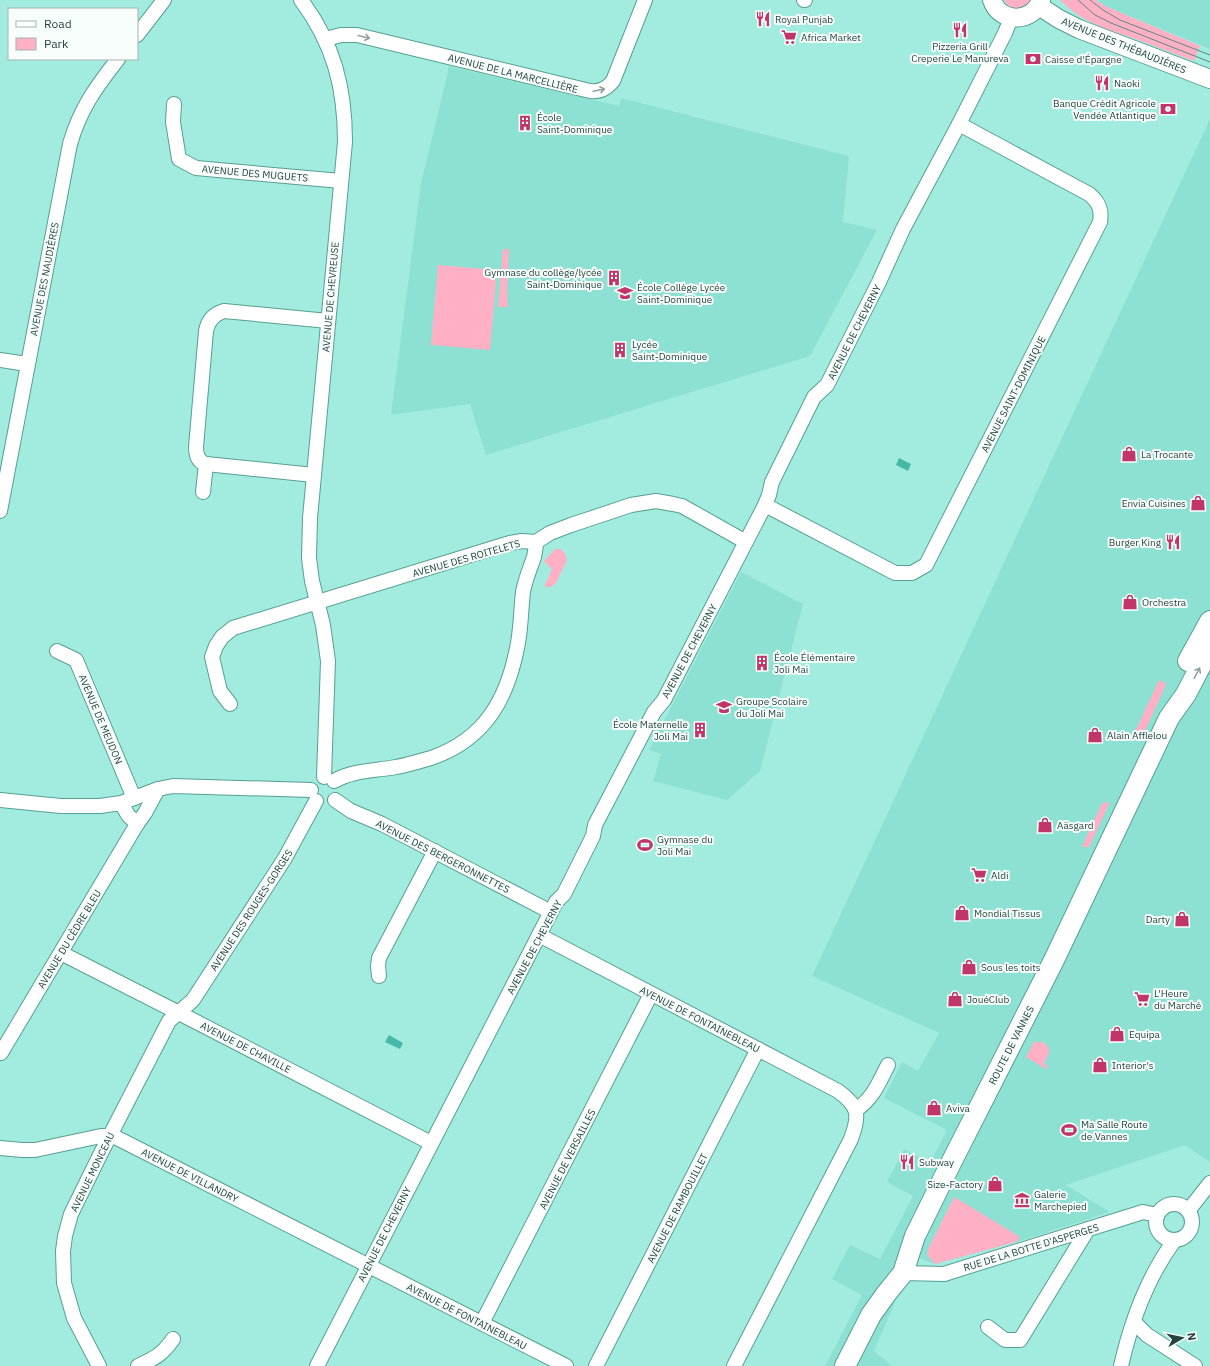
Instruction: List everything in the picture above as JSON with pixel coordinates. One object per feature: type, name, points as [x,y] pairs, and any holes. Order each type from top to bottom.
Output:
[{"type":"main road","name":"ROUTE DE VANNES","points":[[1169,718],[1175,688],[1210,621]]},
{"type":"main road","name":"ROUTE DE VANNES","points":[[845,1366],[871,1315],[903,1273],[915,1236],[1054,960],[1169,718],[1186,694],[1210,648]]},
{"type":"street","points":[[138,34],[164,0]]},
{"type":"street","name":"AVENUE DE CHEVREUSE","points":[[301,0],[326,39],[338,74],[344,109],[345,142],[309,541],[312,582],[317,602]]},
{"type":"street","name":"AVENUE DE LA MARCELLIÈRE","points":[[326,39],[341,35],[357,35],[590,91],[599,91],[605,89],[613,81],[645,0]]},
{"type":"street","points":[[992,0],[1000,13],[1011,18],[1025,17],[1033,13],[1040,3]]},
{"type":"street","name":"AVENUE DES THÉBAUDIÈRES","points":[[1040,3],[1059,19],[1079,28],[1210,79]]},
{"type":"street","name":"AVENUE DE CHEVERNY","points":[[317,1366],[556,902],[564,894],[593,836],[595,825],[647,724],[654,712],[664,700],[746,542],[769,495],[772,482],[814,397],[827,386],[879,282],[903,229],[959,124],[1007,29],[1011,18]]},
{"type":"street","name":"AVENUE DES NAUDIÈRES","points":[[0,511],[4,471],[73,136],[88,99],[117,60]]},
{"type":"street","name":"AVENUE DES MUGUETS","points":[[174,104],[173,122],[179,159],[196,168],[341,181]]},
{"type":"street","name":"AVENUE SAINT-DOMINIQUE","points":[[764,505],[895,573],[912,573],[926,565],[1100,222],[1101,215],[1097,202],[1089,194],[959,124]]},
{"type":"street","points":[[314,475],[206,464],[202,463],[198,459],[196,447],[206,331],[209,321],[218,313],[230,311],[328,321]]},
{"type":"street","points":[[0,360],[27,364]]},
{"type":"street","points":[[203,492],[206,464]]},
{"type":"street","points":[[314,796],[315,781],[397,767],[432,757],[461,744],[482,727],[495,709],[512,669],[519,638],[524,584],[534,557],[536,542],[550,533],[631,506],[656,501],[682,506],[746,542]]},
{"type":"street","name":"AVENUE DES ROITELETS","points":[[230,704],[220,692],[212,657],[216,646],[222,637],[233,628],[510,543],[522,541],[536,542]]},
{"type":"street","points":[[317,602],[323,625],[328,661],[329,779]]},
{"type":"street","name":"AVENUE DE MEUDON","points":[[57,651],[76,660],[134,798]]},
{"type":"street","points":[[0,800],[61,806],[100,806],[121,803],[158,789],[173,786],[314,796],[324,804],[332,803],[338,796],[337,785],[329,779]]},
{"type":"street","name":"AVENUE DU CÈDRE BLEU","points":[[1,1053],[158,789]]},
{"type":"street","name":"AVENUE DES ROUGES-GORGES","points":[[179,1013],[193,1000],[285,858],[314,796]]},
{"type":"street","name":"AVENUE DES BERGERONNETTES","points":[[335,800],[351,811],[382,824],[551,912]]},
{"type":"street","points":[[121,803],[128,816],[137,824]]},
{"type":"street","points":[[379,976],[379,958],[435,851]]},
{"type":"street","name":"AVENUE DE FONTAINEBLEAU","points":[[539,935],[838,1091],[848,1098],[856,1110]]},
{"type":"street","name":"AVENUE DE CHAVILLE","points":[[61,953],[431,1143]]},
{"type":"street","name":"AVENUE DE VERSAILLES","points":[[482,1323],[651,994]]},
{"type":"street","name":"AVENUE MONCEAU","points":[[98,1366],[74,1318],[70,1306],[63,1272],[63,1250],[65,1236],[75,1205],[110,1136],[169,1021],[179,1013]]},
{"type":"street","name":"AVENUE DE RAMBOUILLET","points":[[596,1366],[758,1050]]},
{"type":"street","points":[[734,1366],[851,1139],[856,1126],[856,1110],[873,1095],[888,1065]]},
{"type":"street","name":"AVENUE DE VILLANDRY","points":[[0,1148],[28,1150],[89,1138],[110,1136],[124,1141],[368,1266]]},
{"type":"street","points":[[1188,1211],[1210,1183]]},
{"type":"street","points":[[1171,1204],[1177,1205],[1188,1211],[1192,1221],[1189,1232],[1180,1240],[1163,1237],[1156,1227],[1156,1221],[1157,1215],[1165,1206],[1171,1204]]},
{"type":"street","name":"RUE DE LA BOTTE D'ASPERGES","points":[[903,1273],[944,1274],[1143,1212],[1157,1215]]},
{"type":"street","points":[[988,1327],[1004,1340],[1020,1340],[1088,1229]]},
{"type":"street","points":[[1121,1366],[1143,1295],[1174,1240]]},
{"type":"street","name":"AVENUE DE FONTAINEBLEAU","points":[[368,1266],[566,1366]]},
{"type":"street","points":[[1134,1322],[1147,1335],[1195,1366]]},
{"type":"street","points":[[138,1366],[159,1356],[168,1347],[173,1339]]},
{"type":"shaded area","points":[[1097,0],[1210,0],[1210,49],[1105,6]]},
{"type":"shaded area","name":"École Collège Lycée Saint-Dominique","points":[[448,66],[619,106],[621,98],[849,156],[843,222],[877,230],[810,356],[486,455],[470,404],[391,415],[421,183],[448,72]]},
{"type":"shaded area","points":[[1210,119],[1210,1162],[1185,1145],[1066,1185],[1110,1212],[1023,1240],[935,1264],[915,1256],[874,1351],[892,1366],[825,1366],[862,1295],[832,1279],[850,1245],[880,1259],[913,1196],[887,1182],[904,1149],[930,1163],[947,1130],[884,1098],[902,1062],[918,1071],[939,1033],[812,976]]},
{"type":"shaded area","points":[[899,458],[911,464],[908,471],[896,465]]},
{"type":"shaded area","name":"Groupe Scolaire du Joli Mai","points":[[741,572],[803,604],[760,771],[727,800],[653,781],[661,754],[649,750]]},
{"type":"shaded area","points":[[389,1035],[403,1043],[400,1049],[385,1042]]},
{"type":"green space","points":[[1004,0],[1033,0],[1022,8],[1014,9]]},
{"type":"green space","points":[[1060,0],[1096,0],[1105,6],[1200,46],[1194,61],[1094,24],[1076,14]]},
{"type":"green space","points":[[503,249],[509,249],[507,292],[508,307],[498,307]]},
{"type":"green space","points":[[438,265],[497,270],[490,350],[431,345]]},
{"type":"green space","points":[[555,549],[560,549],[566,555],[567,560],[556,583],[551,587],[544,587],[552,569],[544,561]]},
{"type":"green space","points":[[1159,680],[1165,683],[1165,687],[1144,733],[1137,736],[1134,734]]},
{"type":"green space","points":[[1110,802],[1089,847],[1082,847],[1102,803]]},
{"type":"green space","points":[[1034,1042],[1043,1042],[1049,1048],[1049,1053],[1044,1064],[1048,1066],[1046,1069],[1026,1057]]},
{"type":"green space","points":[[954,1197],[1020,1237],[1016,1242],[935,1264],[927,1255],[928,1249]]},
{"type":"tram line","points":[[1078,0],[1095,15],[1111,23],[1210,62]]},
{"type":"tram line","points":[[1090,0],[1120,20],[1210,55]]},
{"type":"place","name":"Royal Punjab","points":[[763,19]]},
{"type":"place","name":"Pizzeria Grill Creperie Le Manureva","points":[[960,30]]},
{"type":"place","name":"Africa Market","points":[[789,37]]},
{"type":"place","name":"Caisse d'Épargne","points":[[1033,59]]},
{"type":"place","name":"Naoki","points":[[1102,83]]},
{"type":"place","name":"Banque Crédit Agricole Vendée Atlantique","points":[[1168,109]]},
{"type":"place","name":"École Saint-Dominique","points":[[525,123]]},
{"type":"place","name":"Gymnase du collège/lycée Saint-Dominique","points":[[614,278]]},
{"type":"place","name":"École Collège Lycée Saint-Dominique","points":[[625,293]]},
{"type":"place","name":"Lycée Saint-Dominique","points":[[620,350]]},
{"type":"place","name":"La Trocante","points":[[1129,454]]},
{"type":"place","name":"Envia Cuisines","points":[[1198,503]]},
{"type":"place","name":"Burger King","points":[[1173,542]]},
{"type":"place","name":"Orchestra","points":[[1130,602]]},
{"type":"place","name":"École Élémentaire Joli Mai","points":[[762,663]]},
{"type":"place","name":"Groupe Scolaire du Joli Mai","points":[[724,707]]},
{"type":"place","name":"École Maternelle Joli Mai","points":[[700,730]]},
{"type":"place","name":"Alain Afflelou","points":[[1095,735]]},
{"type":"place","name":"Aäsgard","points":[[1045,825]]},
{"type":"place","name":"Gymnase du Joli Mai","points":[[645,845]]},
{"type":"place","name":"Aldi","points":[[979,875]]},
{"type":"place","name":"Mondial Tissus","points":[[962,913]]},
{"type":"place","name":"Darty","points":[[1182,919]]},
{"type":"place","name":"Sous les toits","points":[[969,967]]},
{"type":"place","name":"JouéClub","points":[[955,999]]},
{"type":"place","name":"L'Heure du Marché","points":[[1142,999]]},
{"type":"place","name":"Equipa","points":[[1117,1034]]},
{"type":"place","name":"Interior's","points":[[1100,1065]]},
{"type":"place","name":"Aviva","points":[[934,1108]]},
{"type":"place","name":"Ma Salle Route de Vannes","points":[[1069,1130]]},
{"type":"place","name":"Subway","points":[[907,1162]]},
{"type":"place","name":"Size-Factory","points":[[995,1184]]},
{"type":"place","name":"Galerie Marchepied","points":[[1022,1200]]}]
